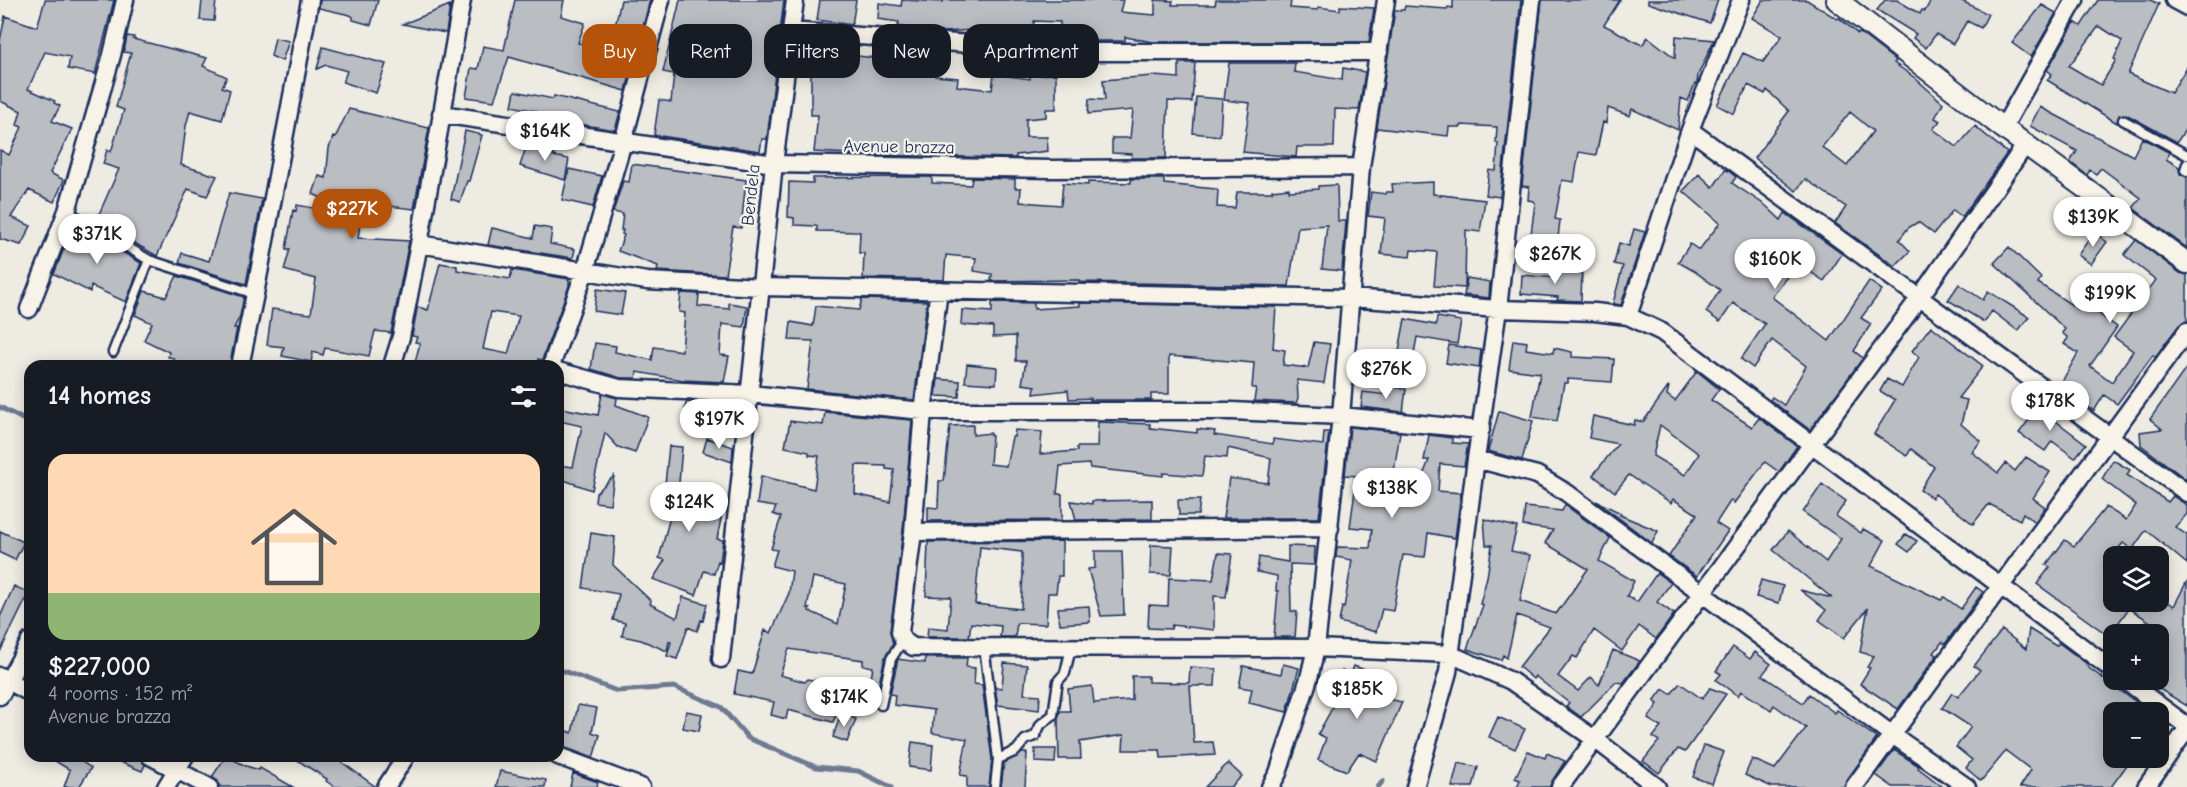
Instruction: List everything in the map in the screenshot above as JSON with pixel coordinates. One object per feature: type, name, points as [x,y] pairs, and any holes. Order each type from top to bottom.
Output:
[{"type":"street","points":[[29,309],[67,211],[112,55],[125,0]]},
{"type":"street","points":[[241,360],[310,0]]},
{"type":"street","points":[[394,360],[401,337],[419,244],[462,0]]},
{"type":"street","points":[[553,360],[585,271],[661,0]]},
{"type":"street","name":"Bendela","points":[[791,24],[795,0]]},
{"type":"street","points":[[1270,787],[1278,773],[1309,678],[1316,648],[1341,417],[1361,167],[1386,0]]},
{"type":"street","points":[[1415,787],[1448,672],[1498,309],[1532,0]]},
{"type":"street","points":[[1628,316],[1690,130],[1742,0]]},
{"type":"street","points":[[1837,0],[2002,129],[2026,144],[2187,263]]},
{"type":"street","points":[[2002,129],[2075,0]]},
{"type":"street","points":[[2174,0],[2187,7]]},
{"type":"street","points":[[860,36],[1082,51],[1379,52]]},
{"type":"street","name":"Bendela","points":[[721,658],[784,78]]},
{"type":"street","name":"Avenue brazza","points":[[441,114],[774,164],[1051,169],[1361,167]]},
{"type":"street","points":[[1690,130],[2187,493]]},
{"type":"street","points":[[1560,787],[1920,297],[2026,144]]},
{"type":"street","points":[[419,244],[647,281],[761,287],[1351,298],[1628,316],[1662,332],[2103,663]]},
{"type":"street","points":[[939,290],[923,411],[913,532],[900,632],[903,640],[914,647],[1316,648],[1450,654],[1511,681],[1596,740],[1657,787]]},
{"type":"street","points":[[1854,787],[2187,331]]},
{"type":"street","points":[[564,373],[619,388],[749,394],[923,411],[1232,411],[1341,417],[1480,430]]},
{"type":"street","points":[[1476,459],[1537,475],[1567,493],[1891,734],[1966,787]]},
{"type":"street","points":[[913,532],[1330,528]]},
{"type":"street","points":[[24,651],[3,684],[24,691]]},
{"type":"street","points":[[2138,690],[2187,728],[2146,787]]},
{"type":"street","points":[[564,758],[642,787]]},
{"type":"street","points":[[386,787],[402,762]]},
{"type":"street","points":[[166,787],[181,763],[209,787]]},
{"type":"lane","points":[[2123,120],[2187,155]]},
{"type":"lane","points":[[2187,164],[2185,170],[2187,171]]},
{"type":"lane","points":[[67,211],[149,260],[255,294]]},
{"type":"lane","points":[[113,352],[149,260]]},
{"type":"lane","points":[[881,705],[891,659],[903,640]]},
{"type":"lane","points":[[984,646],[998,759],[995,787]]},
{"type":"lane","points":[[998,759],[1016,751],[1025,740],[1035,736],[1041,724],[1053,715],[1058,681],[1065,673],[1071,648]]},
{"type":"building","points":[[45,0],[114,0],[95,74],[68,69],[70,57],[45,52],[28,89],[55,101],[54,103],[60,106],[52,121],[72,129],[50,173],[64,180],[54,202],[29,190],[11,217],[31,226],[21,245],[0,239],[0,150],[9,155],[22,127],[17,125],[21,111],[0,101],[0,41],[5,16],[37,27]]},
{"type":"building","points":[[202,0],[216,0],[214,21],[200,20]]},
{"type":"building","points":[[320,0],[378,0],[371,25],[353,20],[350,15],[319,8]]},
{"type":"building","points":[[515,0],[564,0],[561,16],[585,23],[582,24],[578,43],[582,44],[582,78],[629,78],[626,91],[509,57],[494,101],[466,97],[471,68],[478,69],[483,46],[504,50]]},
{"type":"building","points":[[621,0],[650,0],[644,24],[616,24]]},
{"type":"building","points":[[680,0],[784,0],[781,24],[764,24],[764,78],[774,78],[767,139],[762,139],[760,151],[654,135],[659,100],[671,102],[674,78],[752,78],[752,24],[674,24]]},
{"type":"building","points":[[820,0],[856,0],[852,24],[817,20]]},
{"type":"building","points":[[902,0],[943,2],[943,0],[1123,0],[1120,12],[1155,15],[1155,0],[1173,1],[1172,5],[1215,5],[1216,0],[1280,0],[1291,1],[1290,8],[1318,10],[1318,7],[1340,10],[1340,6],[1374,8],[1369,42],[1153,42],[1125,37],[1125,41],[1099,41],[1099,24],[1034,21],[1034,24],[963,24],[963,31],[951,32],[951,24],[898,24],[899,22],[878,19],[879,3],[901,6]]},
{"type":"building","points":[[1453,0],[1521,0],[1500,197],[1486,195],[1489,170],[1496,171],[1497,127],[1462,125],[1461,127],[1449,127],[1448,136],[1377,128],[1395,10],[1404,10],[1405,6],[1453,8]]},
{"type":"building","points":[[1542,0],[1620,0],[1604,25],[1642,45],[1648,37],[1675,58],[1676,36],[1714,40],[1688,101],[1681,98],[1678,130],[1632,109],[1630,116],[1608,108],[1596,155],[1579,152],[1574,182],[1562,180],[1555,219],[1560,220],[1558,238],[1531,234],[1535,203],[1528,200],[1529,187],[1522,186]]},
{"type":"building","points":[[1648,0],[1718,0],[1710,23],[1648,3]]},
{"type":"building","points":[[1763,0],[1807,0],[1837,19],[1839,18],[1858,34],[1860,33],[1896,61],[1894,63],[1943,103],[1935,118],[1940,121],[1933,129],[1957,147],[1975,126],[2007,153],[1962,217],[1953,210],[1934,234],[1918,222],[1908,228],[1899,240],[1910,251],[1895,266],[1835,223],[1846,207],[1805,179],[1796,191],[1754,158],[1789,111],[1767,90],[1765,94],[1748,85],[1734,114],[1717,105],[1743,53],[1763,62],[1782,36],[1752,18]],"holes":[[[1850,112],[1873,131],[1847,166],[1822,147]]]},
{"type":"building","points":[[1885,0],[1897,0],[1920,14],[1922,10],[1925,11],[1931,0],[1960,0],[1988,14],[1981,28],[1967,21],[1953,44],[1936,34],[1926,48],[1913,38],[1916,34],[1877,10]]},
{"type":"building","points":[[2098,0],[2150,0],[2159,4],[2128,74],[2171,93],[2187,67],[2187,127],[2177,142],[2126,114],[2119,115],[2117,123],[2047,80],[2052,74],[2047,70],[2075,22],[2081,26]],"holes":[[[2099,26],[2122,41],[2114,59],[2116,60],[2101,85],[2069,66]]]},
{"type":"building","points":[[450,5],[446,33],[403,24]]},
{"type":"building","points":[[2042,5],[2056,13],[2031,57],[2012,43]]},
{"type":"building","points":[[127,36],[207,58],[203,66],[227,77],[222,87],[230,90],[222,120],[190,111],[181,165],[217,176],[207,196],[188,189],[157,256],[96,221],[119,169],[103,164],[107,150],[111,152],[124,110],[116,107],[131,53],[124,52]]},
{"type":"building","points":[[275,38],[289,41],[282,61],[271,56]]},
{"type":"building","points":[[323,47],[386,64],[376,93],[343,82],[347,71],[326,65],[317,69]]},
{"type":"building","points":[[669,47],[669,73],[663,72]]},
{"type":"building","points":[[860,56],[872,58],[872,78],[958,78],[957,86],[992,90],[994,78],[1056,78],[1056,109],[1046,109],[1046,117],[1026,119],[1026,137],[1047,137],[1048,151],[1016,155],[1016,158],[814,152],[818,115],[811,115],[811,78],[860,78]]},
{"type":"building","points":[[1179,63],[1195,63],[1192,102],[1168,101],[1166,158],[1131,158],[1132,154],[1112,153],[1112,138],[1130,138],[1133,110],[1088,114],[1089,99],[1105,100],[1103,80],[1153,76],[1179,78]]},
{"type":"building","points":[[1229,63],[1295,63],[1294,72],[1342,80],[1343,68],[1365,72],[1359,110],[1335,109],[1334,147],[1297,147],[1296,157],[1243,152],[1250,103],[1224,100]]},
{"type":"building","points":[[515,91],[553,99],[554,96],[620,112],[615,130],[535,117],[536,111],[512,106]]},
{"type":"building","points":[[1196,97],[1222,99],[1220,136],[1193,133]]},
{"type":"building","points":[[2040,107],[2133,156],[2142,138],[2170,153],[2166,159],[2179,167],[2180,174],[2187,177],[2187,248],[2133,208],[2141,198],[2101,168],[2096,174],[2090,170],[2087,175],[2070,162],[2077,151],[2030,126]]},
{"type":"building","points":[[349,109],[429,128],[414,209],[363,203],[358,238],[409,241],[391,333],[375,331],[369,356],[325,348],[323,355],[313,352],[311,360],[301,360],[282,356],[284,347],[267,345],[272,309],[311,314],[316,279],[284,270],[290,249],[286,249],[293,210],[296,211],[297,205],[359,216],[313,194],[319,176],[326,178],[329,148],[333,137],[335,138]]},
{"type":"building","points":[[465,131],[482,135],[469,181],[467,181],[460,202],[451,199]]},
{"type":"building","points":[[527,144],[555,152],[553,156],[569,159],[565,180],[520,166]]},
{"type":"building","points":[[632,164],[746,180],[741,228],[733,227],[725,275],[657,271],[658,266],[618,251],[624,235],[621,230],[623,214],[613,212],[623,181],[629,182]]},
{"type":"building","points":[[569,169],[602,176],[593,207],[562,200]]},
{"type":"building","points":[[1726,169],[1736,177],[1732,183],[1765,205],[1781,220],[1785,213],[1842,254],[1824,281],[1797,263],[1772,297],[1829,341],[1869,281],[1882,290],[1861,318],[1871,324],[1854,351],[1863,358],[1810,430],[1770,400],[1772,397],[1784,405],[1806,366],[1772,340],[1753,368],[1741,359],[1765,324],[1733,303],[1720,322],[1706,312],[1720,290],[1678,262],[1690,244],[1699,250],[1720,223],[1683,191],[1699,174],[1713,187]]},
{"type":"building","points":[[932,177],[932,183],[971,185],[972,178],[1015,179],[1015,188],[1021,188],[1020,202],[1061,205],[1063,183],[1088,185],[1088,182],[1131,183],[1131,179],[1164,179],[1164,184],[1216,189],[1218,191],[1217,207],[1235,208],[1237,192],[1272,192],[1272,190],[1289,188],[1289,191],[1318,189],[1318,186],[1337,185],[1338,221],[1346,221],[1342,271],[1322,269],[1327,225],[1298,227],[1289,286],[1079,282],[1079,280],[991,281],[992,274],[974,271],[976,258],[946,255],[944,280],[863,278],[864,253],[859,253],[860,232],[817,231],[817,226],[794,225],[794,218],[788,217],[789,182],[813,183],[813,178]]},
{"type":"building","points":[[1433,182],[1433,194],[1485,200],[1480,232],[1466,230],[1465,288],[1434,286],[1437,252],[1411,250],[1410,257],[1381,254],[1385,218],[1368,216],[1371,192],[1386,194],[1386,192],[1393,192],[1392,184]]},
{"type":"building","points":[[229,193],[262,199],[246,284],[179,263],[182,253],[209,261]]},
{"type":"building","points":[[76,225],[141,263],[126,302],[91,286],[90,292],[54,274]]},
{"type":"building","points":[[535,226],[552,229],[550,244],[575,249],[573,258],[488,245],[492,228],[533,238]]},
{"type":"building","points":[[1634,229],[1645,232],[1621,305],[1615,304],[1613,303],[1623,266],[1614,264],[1619,243],[1629,246]]},
{"type":"building","points":[[2094,232],[2107,242],[2091,264],[2078,255]]},
{"type":"building","points":[[2136,240],[2180,273],[2187,275],[2187,321],[2179,325],[2155,357],[2153,355],[2117,404],[2104,395],[2094,411],[2055,384],[2057,382],[2060,385],[2078,353],[2064,344],[2068,338],[2062,333],[2065,329],[1994,263],[2009,247],[2041,278],[2038,283],[2078,309],[2083,303],[2117,327],[2090,366],[2112,382],[2133,351],[2114,337],[2156,280],[2124,255]]},
{"type":"building","points":[[440,263],[457,266],[457,270],[510,279],[512,270],[569,279],[569,286],[542,360],[416,360],[420,343],[415,342],[417,337],[412,336],[418,307],[428,310]],"holes":[[[491,312],[519,316],[508,354],[483,349]]]},
{"type":"building","points":[[1558,269],[1582,270],[1581,301],[1521,294],[1522,275],[1557,278]]},
{"type":"building","points":[[177,276],[244,297],[240,316],[234,328],[237,328],[231,360],[174,360],[174,358],[168,357],[169,352],[144,340],[152,323],[135,315],[144,291],[166,297]]},
{"type":"building","points":[[1467,278],[1490,282],[1489,298],[1464,295]]},
{"type":"building","points":[[1959,284],[1983,300],[1988,291],[2029,317],[2018,331],[1992,311],[1984,322],[1948,300]]},
{"type":"building","points":[[597,289],[625,293],[621,315],[594,311]]},
{"type":"building","points":[[681,293],[699,294],[698,306],[729,309],[729,303],[747,306],[744,327],[722,324],[720,355],[729,356],[724,382],[683,380],[637,372],[636,378],[621,378],[591,369],[595,343],[616,346],[615,352],[652,360],[654,347],[682,351],[685,313],[679,312]]},
{"type":"building","points":[[862,299],[927,301],[914,400],[807,389],[813,341],[789,340],[791,322],[813,326],[816,306],[859,310]]},
{"type":"building","points":[[992,302],[1034,303],[1034,309],[1080,306],[1080,303],[1276,307],[1273,348],[1285,350],[1283,365],[1308,368],[1314,342],[1330,344],[1324,383],[1297,380],[1296,403],[1254,401],[1256,388],[1252,388],[1254,363],[1169,356],[1169,394],[1151,394],[1151,400],[1069,399],[1068,390],[1034,394],[1035,386],[1022,384],[1026,361],[1016,361],[1016,336],[993,337],[993,327],[961,325],[962,310],[992,312]]},
{"type":"building","points":[[1437,317],[1461,321],[1457,344],[1417,337],[1413,359],[1398,356],[1405,319],[1436,325]]},
{"type":"building","points":[[1931,326],[1983,366],[1958,398],[1967,400],[1961,424],[1981,441],[1972,452],[1998,473],[2006,463],[2015,471],[2026,457],[2050,472],[2033,498],[2045,507],[2035,522],[2023,513],[2020,520],[1989,504],[1973,524],[1935,494],[1932,498],[1920,490],[1934,467],[1911,449],[1907,456],[1874,434],[1895,400],[1880,391],[1887,379],[1902,387],[1919,357],[1912,351]]},
{"type":"building","points":[[1513,340],[1527,342],[1526,349],[1553,353],[1554,348],[1572,352],[1572,357],[1614,359],[1612,382],[1568,379],[1568,383],[1564,383],[1557,421],[1532,417],[1540,373],[1509,369]]},
{"type":"building","points":[[1449,345],[1481,350],[1479,368],[1446,363]]},
{"type":"building","points":[[967,364],[997,367],[996,384],[965,382]]},
{"type":"building","points":[[2187,367],[2187,480],[2141,445],[2140,432],[2162,429],[2150,419]]},
{"type":"building","points":[[1697,371],[1719,389],[1711,400],[1752,427],[1759,418],[1797,446],[1779,472],[1765,462],[1734,503],[1731,500],[1716,523],[1728,531],[1697,576],[1669,556],[1697,514],[1673,499],[1671,503],[1629,475],[1615,492],[1593,475],[1618,444],[1589,438],[1593,416],[1634,425],[1635,420],[1643,422],[1669,386],[1667,395],[1675,401]],"holes":[[[1660,425],[1699,454],[1685,475],[1653,456]]]},
{"type":"building","points":[[938,379],[960,381],[959,397],[936,396]]},
{"type":"building","points":[[1388,386],[1406,389],[1403,412],[1361,407],[1363,392],[1388,395]]},
{"type":"building","points":[[602,394],[617,398],[616,405],[648,417],[635,453],[618,447],[605,433],[592,490],[564,480],[564,466],[573,467],[582,426],[564,422],[564,409],[598,415]]},
{"type":"building","points":[[2043,401],[2055,410],[2050,416],[2052,418],[2086,444],[2075,458],[2052,441],[2045,451],[2019,433]]},
{"type":"building","points":[[686,402],[719,403],[719,405],[737,408],[736,422],[684,415]]},
{"type":"building","points":[[1499,411],[1533,421],[1522,460],[1488,451]]},
{"type":"building","points":[[825,412],[912,420],[903,531],[890,631],[893,644],[885,657],[877,692],[869,690],[873,667],[863,665],[863,660],[789,649],[780,675],[805,682],[808,679],[832,685],[831,689],[845,694],[833,722],[788,710],[786,719],[771,715],[774,702],[734,694],[738,671],[752,674],[765,630],[771,633],[789,593],[792,571],[772,566],[777,550],[771,549],[781,517],[773,514],[776,507],[757,504],[761,476],[814,489],[819,456],[785,447],[790,421],[823,425]],"holes":[[[856,465],[886,466],[886,469],[894,470],[890,502],[855,494]],[[813,577],[846,584],[838,624],[807,608]]]},
{"type":"building","points":[[1098,422],[1150,424],[1150,428],[1197,433],[1197,429],[1215,431],[1214,435],[1273,444],[1273,439],[1323,445],[1324,432],[1329,432],[1319,518],[1223,518],[1229,478],[1268,483],[1271,458],[1228,448],[1227,458],[1205,456],[1202,476],[1163,473],[1163,476],[1090,468],[1089,464],[1060,466],[1057,494],[1062,494],[1062,520],[928,521],[928,507],[938,508],[939,481],[944,481],[950,426],[973,425],[973,435],[990,433],[992,436],[990,464],[1006,466],[1015,430],[1042,432],[1040,454],[1077,451],[1077,447],[1097,447]]},
{"type":"building","points":[[1350,427],[1400,432],[1391,491],[1415,496],[1429,460],[1424,460],[1429,435],[1452,438],[1452,443],[1468,444],[1464,466],[1440,464],[1438,491],[1461,493],[1455,538],[1428,533],[1425,557],[1403,555],[1393,611],[1382,609],[1376,632],[1339,622],[1342,607],[1344,608],[1352,560],[1336,557],[1337,547],[1370,548],[1372,529],[1350,527],[1357,476],[1345,475]]},
{"type":"building","points":[[707,438],[733,447],[732,462],[703,452]]},
{"type":"building","points":[[669,446],[682,447],[678,495],[711,501],[711,497],[725,499],[717,539],[723,540],[720,562],[718,561],[714,574],[704,571],[696,595],[653,579],[665,560],[659,558],[670,517],[665,515],[669,499],[664,494]]},
{"type":"building","points":[[2113,460],[2130,470],[2127,475],[2168,502],[2173,496],[2187,505],[2187,514],[2175,527],[2187,535],[2187,564],[2169,549],[2169,546],[2165,546],[2146,530],[2135,546],[2127,546],[2123,543],[2121,546],[2103,546],[2103,612],[2126,612],[2118,624],[2103,624],[2103,632],[2037,584],[2050,567],[2046,565],[2065,540],[2074,546],[2106,507],[2126,520],[2136,505],[2102,479]]},
{"type":"building","points":[[614,476],[610,504],[595,502],[596,493]]},
{"type":"building","points":[[1822,484],[1846,501],[1836,516],[1861,533],[1863,529],[1885,540],[1871,566],[1941,600],[1944,597],[1961,609],[1976,587],[1983,592],[1945,644],[1942,642],[1934,653],[1937,655],[1898,709],[1860,684],[1874,656],[1860,652],[1868,608],[1844,638],[1819,620],[1826,610],[1800,590],[1832,598],[1773,550],[1788,531],[1826,562],[1841,539],[1803,512]]},
{"type":"building","points":[[1152,500],[1152,519],[1076,520],[1071,501],[1092,504],[1092,501]]},
{"type":"building","points":[[1178,500],[1200,500],[1198,515],[1179,515]]},
{"type":"building","points":[[1596,501],[1621,513],[1620,515],[1658,531],[1652,543]]},
{"type":"building","points":[[1565,505],[1610,538],[1599,561],[1634,581],[1627,596],[1637,602],[1657,573],[1671,583],[1657,602],[1674,614],[1656,639],[1639,626],[1622,651],[1594,630],[1577,658],[1573,656],[1558,676],[1578,691],[1591,677],[1599,685],[1613,650],[1640,661],[1623,683],[1616,682],[1581,717],[1566,706],[1569,703],[1535,676],[1533,679],[1519,667],[1550,627],[1517,615],[1507,658],[1503,655],[1501,660],[1467,649],[1483,605],[1480,604],[1492,545],[1486,545],[1484,519],[1517,527],[1511,551],[1530,555],[1520,601],[1556,614],[1588,569],[1545,543],[1553,530],[1523,526],[1525,507],[1562,511]]},
{"type":"building","points":[[0,531],[24,542],[15,560],[0,553]]},
{"type":"building","points":[[591,533],[615,537],[613,565],[651,601],[650,604],[677,618],[683,597],[707,604],[703,621],[701,620],[697,631],[688,627],[677,659],[667,656],[671,642],[669,641],[667,651],[641,640],[622,636],[625,623],[613,620],[619,594],[583,588]]},
{"type":"building","points":[[1906,534],[1917,541],[1909,552],[1898,544]]},
{"type":"building","points":[[1062,541],[1062,576],[1058,576],[1056,593],[1048,593],[1046,624],[1017,623],[1015,637],[1000,637],[1001,626],[971,623],[969,637],[927,637],[928,627],[948,629],[951,597],[926,596],[928,542]],"holes":[[[980,547],[1022,552],[1021,609],[975,604]]]},
{"type":"building","points":[[1151,545],[1173,546],[1171,575],[1150,574]]},
{"type":"building","points":[[1288,546],[1315,547],[1314,565],[1290,564],[1291,611],[1297,612],[1295,637],[1274,637],[1277,576],[1257,572],[1259,557],[1288,562]]},
{"type":"building","points":[[1095,551],[1122,551],[1124,615],[1101,616],[1088,569],[1095,568]]},
{"type":"building","points":[[1218,553],[1232,554],[1226,597],[1214,596],[1214,630],[1172,625],[1171,629],[1148,628],[1149,605],[1168,606],[1169,578],[1213,580]]},
{"type":"building","points":[[1761,580],[1783,586],[1779,603],[1756,597]]},
{"type":"building","points":[[2187,581],[2187,706],[2161,690],[2169,690],[2169,624],[2153,624],[2135,612],[2169,612],[2169,603],[2174,606]]},
{"type":"building","points":[[14,586],[24,591],[24,603],[0,652],[0,617]]},
{"type":"building","points":[[1089,606],[1090,622],[1060,624],[1058,608]]},
{"type":"building","points":[[2029,629],[2056,646],[2059,643],[2087,664],[2086,666],[2103,678],[2103,690],[2119,690],[2136,702],[2103,702],[2103,768],[2125,768],[2111,787],[2020,787],[2031,770],[2006,751],[1981,781],[1966,768],[1972,760],[1956,747],[1971,727],[1942,708],[1952,693],[1958,697],[1980,670],[1974,666],[2002,630],[2026,649]]},
{"type":"building","points":[[1733,647],[1750,659],[1755,652],[1771,664],[1762,675],[1803,703],[1809,694],[1835,713],[1837,710],[1877,738],[1844,787],[1772,787],[1745,775],[1752,759],[1775,769],[1806,728],[1774,705],[1771,710],[1741,691],[1738,696],[1716,680],[1721,674],[1716,671]]},
{"type":"building","points":[[925,658],[967,658],[966,667],[975,668],[974,684],[982,685],[992,759],[989,787],[967,787],[967,776],[960,775],[967,739],[932,733],[934,710],[894,705],[895,695],[890,694],[898,659],[925,663]]},
{"type":"building","points":[[1004,663],[1027,665],[1024,694],[1040,695],[1039,710],[998,705],[995,687],[1002,688]]},
{"type":"building","points":[[1283,664],[1299,668],[1287,712],[1249,703],[1252,689],[1239,687],[1243,666],[1281,674]]},
{"type":"building","points":[[1354,666],[1382,676],[1378,697],[1402,702],[1377,761],[1359,753],[1347,771],[1318,760],[1326,738],[1318,734],[1342,690],[1336,688],[1342,671],[1351,674]]},
{"type":"building","points":[[1190,667],[1216,669],[1215,686],[1190,686],[1194,743],[1213,742],[1215,755],[1161,758],[1160,749],[1123,750],[1124,735],[1080,742],[1081,759],[1059,759],[1058,718],[1060,711],[1070,711],[1068,689],[1092,686],[1094,703],[1132,700],[1132,676],[1148,676],[1148,682],[1189,683]]},
{"type":"building","points":[[1680,683],[1702,699],[1710,688],[1726,694],[1685,752],[1678,749],[1659,773],[1643,761],[1659,741],[1653,737],[1661,727],[1648,719],[1658,704],[1654,701],[1663,689],[1671,694]]},
{"type":"building","points":[[578,705],[597,708],[592,732],[600,735],[593,758],[564,747],[564,730],[572,733]]},
{"type":"building","points":[[686,711],[702,714],[699,731],[683,728]]},
{"type":"building","points":[[841,713],[856,719],[847,742],[833,737]]},
{"type":"building","points":[[1498,717],[1525,729],[1515,749],[1489,737]]},
{"type":"building","points":[[912,742],[933,745],[931,770],[909,767]]},
{"type":"building","points":[[1704,745],[1724,752],[1712,784],[1693,777]]},
{"type":"building","points":[[1035,749],[1056,749],[1055,763],[1035,762]]},
{"type":"building","points":[[1894,750],[1919,766],[1918,768],[1943,787],[1893,787],[1876,775]]},
{"type":"building","points":[[1528,751],[1545,758],[1547,753],[1565,761],[1550,787],[1517,787],[1520,780],[1515,778]]},
{"type":"building","points":[[1022,753],[1027,753],[1025,787],[1001,787],[1004,763]]},
{"type":"building","points":[[57,762],[82,762],[91,768],[79,787],[64,787],[70,770]]},
{"type":"building","points":[[120,762],[143,762],[145,765],[142,771]]},
{"type":"building","points":[[222,762],[238,762],[259,770],[260,768],[293,787],[220,787],[218,781],[212,777]]},
{"type":"building","points":[[300,762],[341,762],[376,787],[335,787],[326,781],[327,779]]},
{"type":"building","points":[[1228,763],[1242,776],[1231,787],[1205,787]]},
{"type":"building","points":[[1458,763],[1478,767],[1473,787],[1452,787]]},
{"type":"building","points":[[500,771],[546,780],[545,787],[496,787]]},
{"type":"building","points":[[573,773],[598,782],[597,787],[570,787]]},
{"type":"waterway","points":[[0,407],[24,420]]},
{"type":"waterway","points":[[564,671],[617,691],[674,687],[721,707],[748,738],[816,767],[858,771],[891,787]]},
{"type":"waterway","points":[[1378,787],[1383,781]]}]
